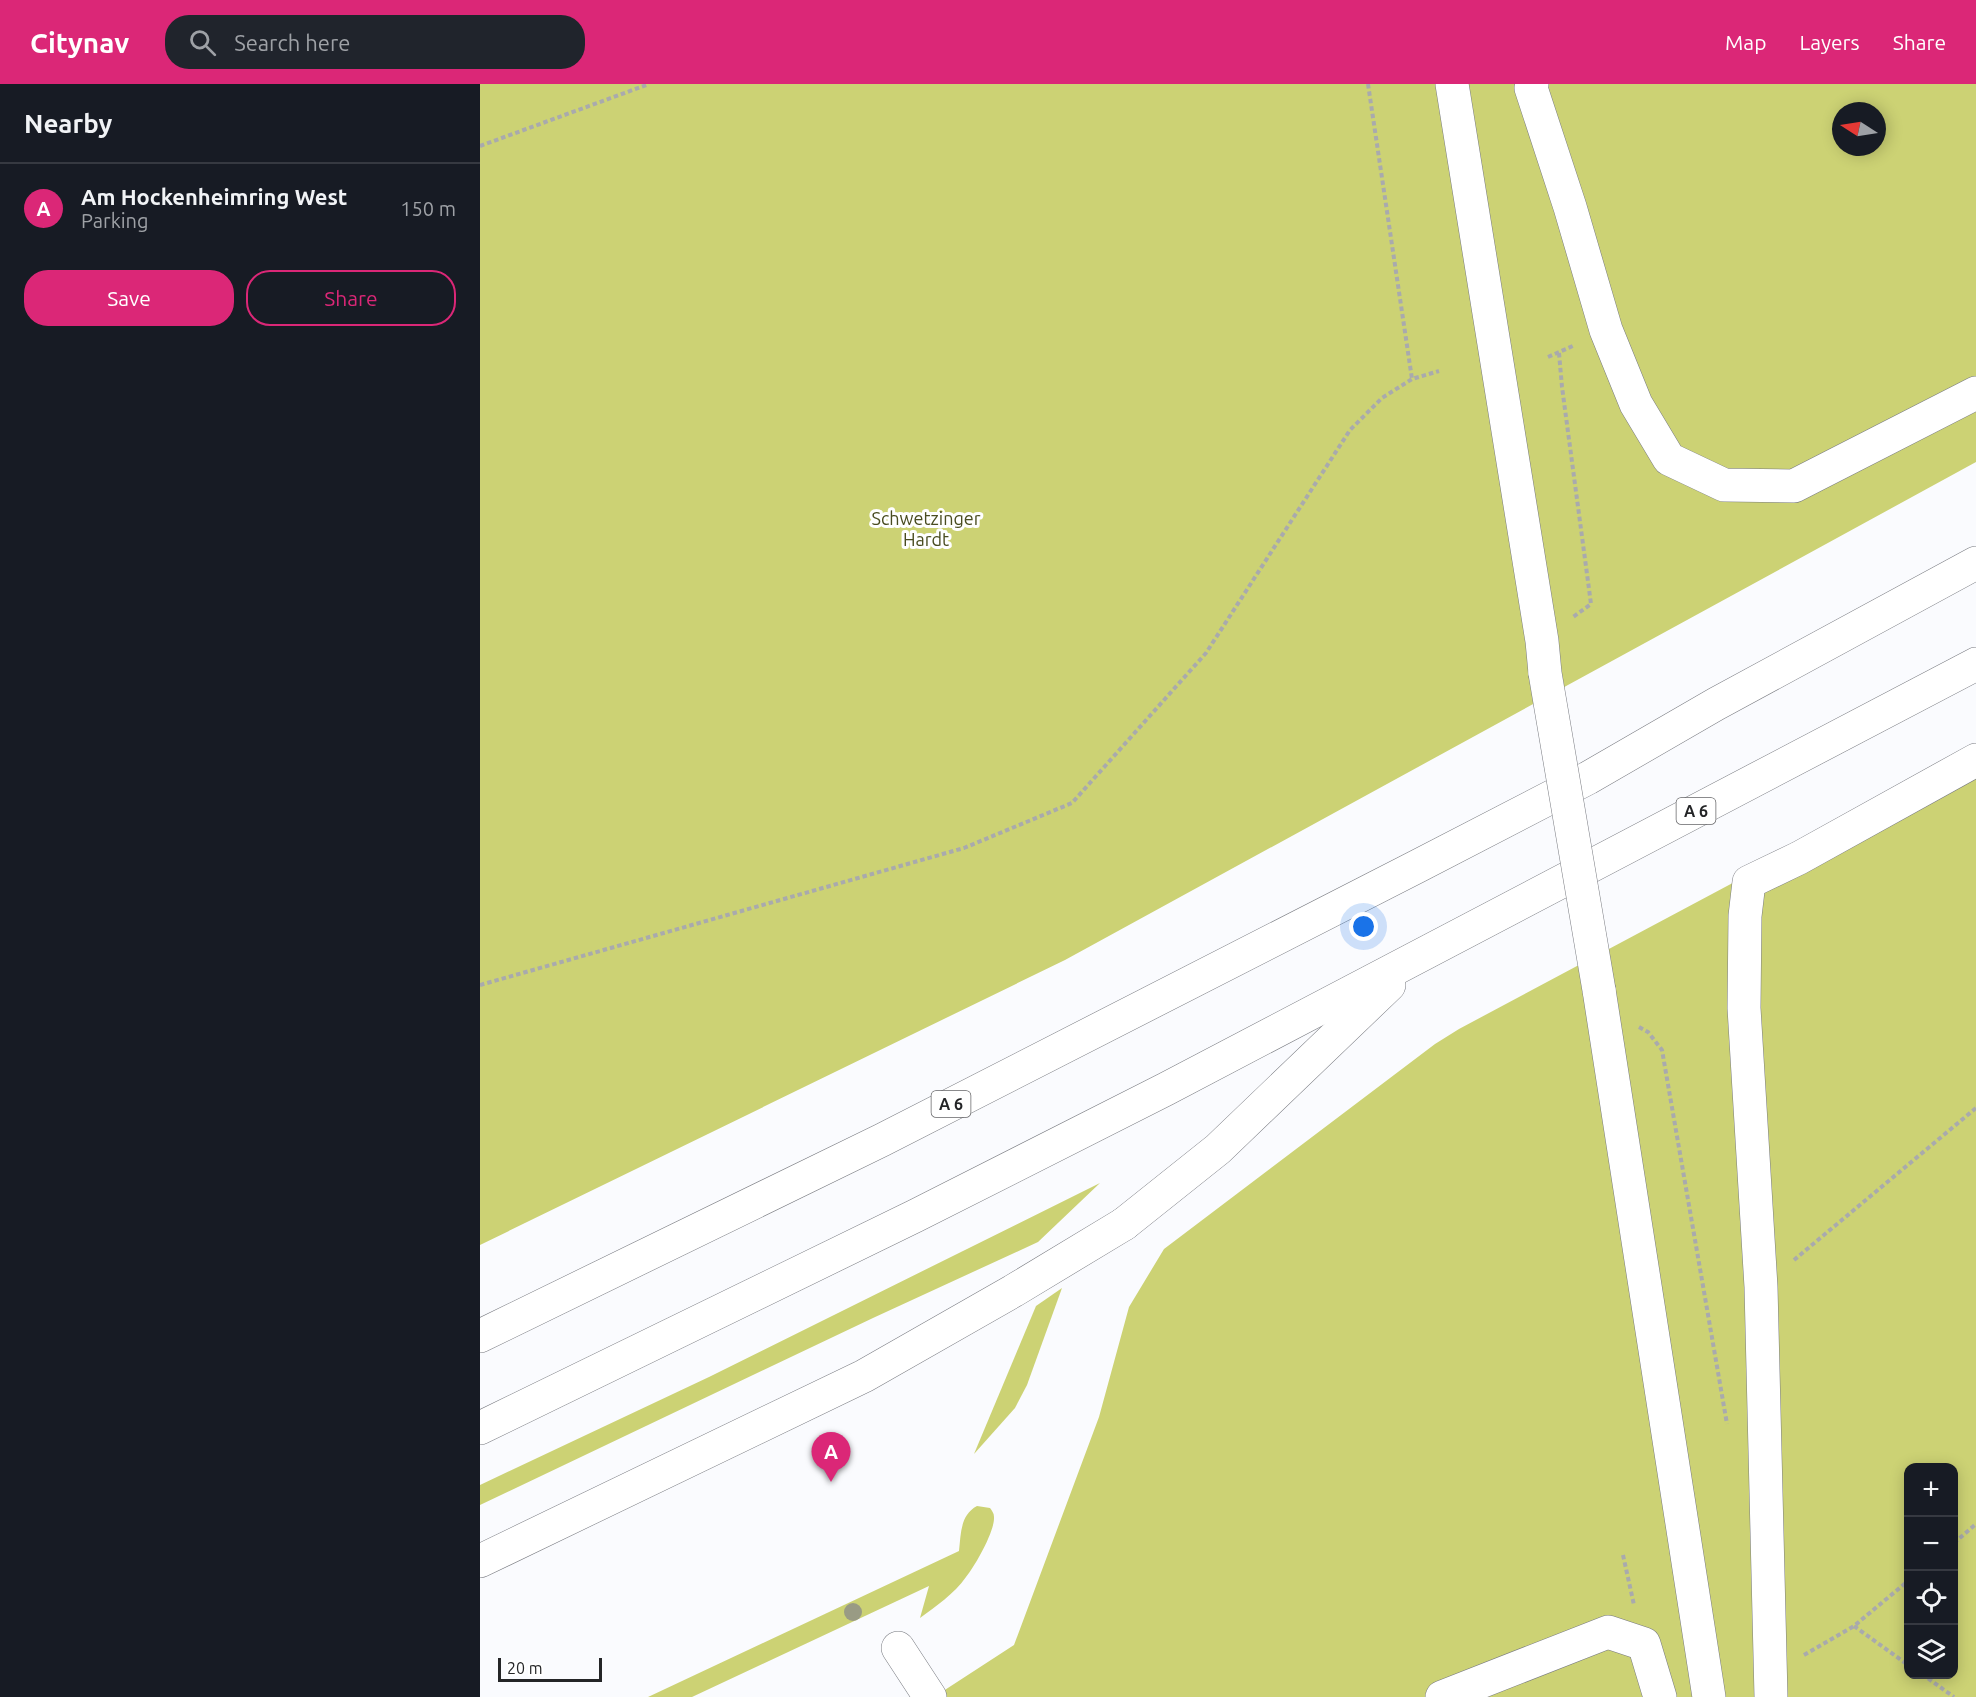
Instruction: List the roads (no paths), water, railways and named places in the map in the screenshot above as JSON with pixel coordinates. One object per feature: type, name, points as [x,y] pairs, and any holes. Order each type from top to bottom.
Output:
[{"type":"main road","points":[[1452,84],[1709,1697]]},
{"type":"main road","points":[[1532,84],[1531,88],[1570,207],[1606,330],[1636,404],[1669,459],[1724,485],[1794,486],[1976,393]]},
{"type":"main road","name":"A 6","points":[[480,1336],[882,1140],[1429,861],[1588,778],[1716,704],[1976,563]]},
{"type":"main road","name":"A 6","points":[[480,1428],[915,1216],[1166,1089],[1976,664]]},
{"type":"main road","points":[[1771,1686],[1761,1287],[1744,1008],[1745,916],[1749,882],[1798,858],[1976,760]]},
{"type":"main road","points":[[480,1561],[864,1376],[1125,1224],[1218,1149],[1416,958]]},
{"type":"main road","points":[[1442,1697],[1608,1632],[1644,1644],[1660,1697]]},
{"type":"main road","points":[[898,1648],[930,1697]]},
{"type":"place","name":"Am Hockenheimring West","points":[[831,1482]]},
{"type":"park label","name":"Schwetzinger Hardt","points":[[926,529]]}]
